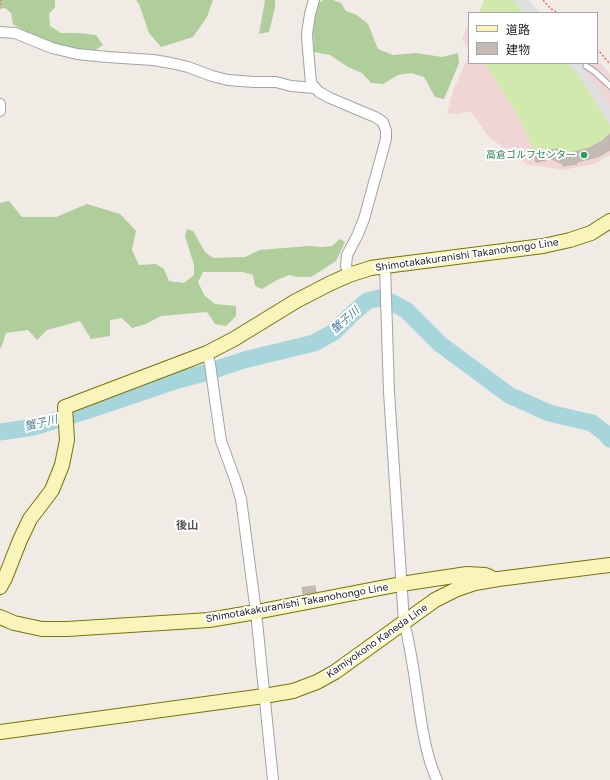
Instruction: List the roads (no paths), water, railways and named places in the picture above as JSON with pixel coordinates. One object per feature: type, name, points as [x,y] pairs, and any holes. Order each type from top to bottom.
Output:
[{"type":"main road","name":"Shimotakakuranishi Takanohongo Line","points":[[0,587],[30,519],[52,490],[62,465],[67,440],[65,408],[209,359],[234,339],[296,301],[349,275],[371,268],[543,246],[570,240],[591,233],[610,221]]},
{"type":"main road","name":"Kamiyokono Kaneda Line","points":[[0,732],[293,691],[317,682],[335,672],[435,600],[455,590],[475,583],[498,579],[610,566]]},
{"type":"main road","name":"Shimotakakuranishi Takanohongo Line","points":[[0,617],[14,623],[42,629],[67,629],[209,620],[401,584],[467,574],[485,575],[498,579]]},
{"type":"street","points":[[314,0],[310,14],[308,34],[311,82],[319,92],[375,117],[382,122],[386,131],[386,139],[364,219],[347,255],[346,266],[349,275]]},
{"type":"street","points":[[0,32],[15,34],[52,48],[77,54],[107,58],[165,62],[188,67],[228,80],[276,82],[291,86],[315,88]]},
{"type":"street","points":[[0,104],[0,111]]},
{"type":"street","points":[[386,266],[389,392],[404,622],[408,636],[416,697],[426,746],[437,780]]},
{"type":"street","points":[[209,359],[221,441],[236,482],[240,499],[256,612],[273,780]]},
{"type":"lane","points":[[586,66],[610,86]]},
{"type":"waterway","name":"蟹子川","points":[[0,432],[34,427],[244,360],[314,343],[334,332],[367,301],[379,298],[391,302],[406,310],[440,344],[509,395],[549,413],[592,423],[610,439]]},
{"type":"place","name":"高倉ゴルフセンター","points":[[584,155]]},
{"type":"district","name":"後山","points":[[187,526]]}]
